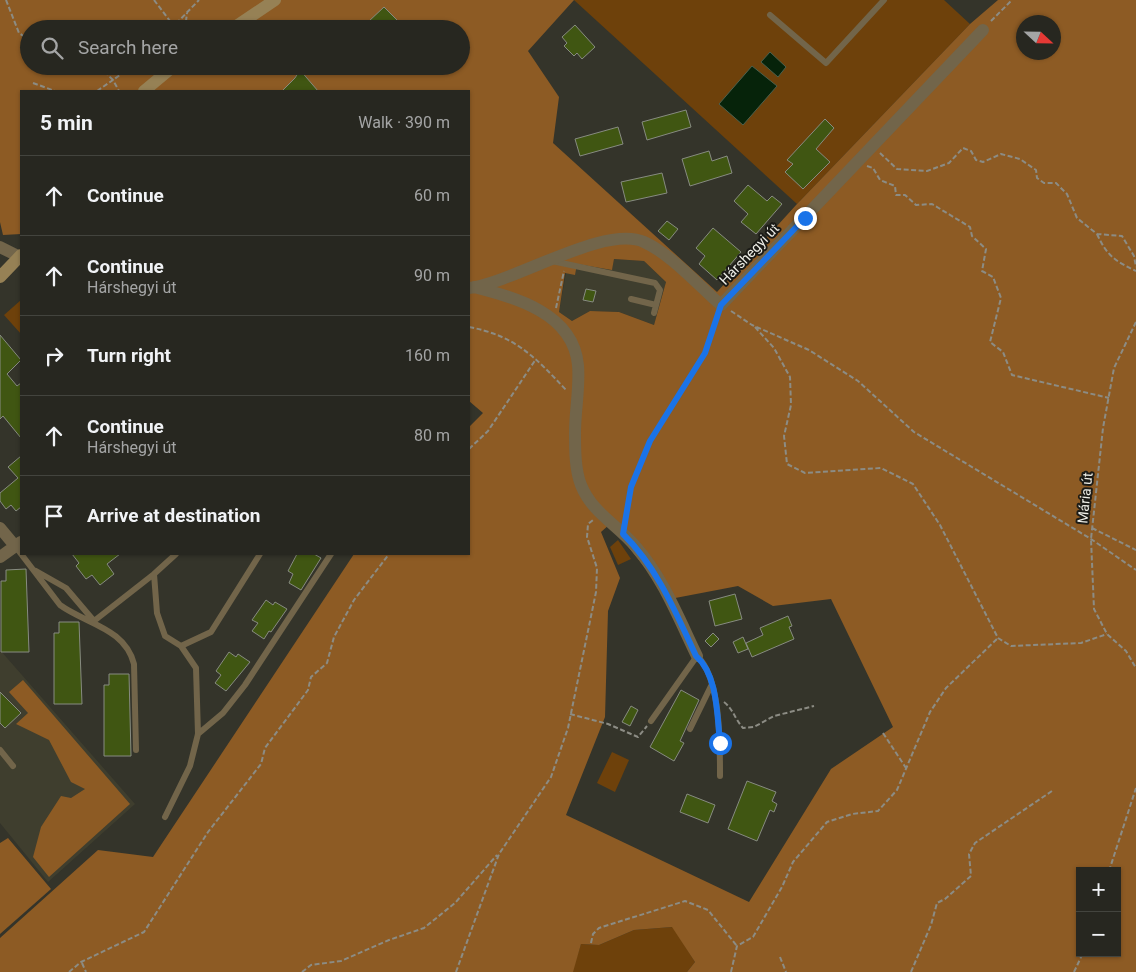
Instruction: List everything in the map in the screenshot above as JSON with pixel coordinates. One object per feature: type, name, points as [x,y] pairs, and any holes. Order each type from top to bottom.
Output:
[{"type":"main road","points":[[245,20],[275,0]]},
{"type":"main road","points":[[145,90],[163,75]]},
{"type":"main road","points":[[0,277],[20,256]]},
{"type":"street","name":"Hárshegyi út","points":[[471,288],[551,261],[593,244],[637,239],[664,254],[721,305],[983,30]]},
{"type":"street","points":[[0,247],[20,256]]},
{"type":"street","name":"Hárshegyi út","points":[[471,288],[516,298],[554,320],[565,332],[576,352],[578,375],[575,406],[576,452],[581,485],[600,514],[636,547],[670,599],[696,656]]},
{"type":"street","points":[[0,528],[18,544],[0,556]]},
{"type":"lane","points":[[770,15],[826,63],[884,0]]},
{"type":"lane","points":[[551,261],[655,283],[660,290],[654,313]]},
{"type":"lane","points":[[631,299],[656,305]]},
{"type":"lane","points":[[24,555],[32,569],[60,605],[69,612],[94,621]]},
{"type":"lane","points":[[94,621],[154,574],[175,555]]},
{"type":"lane","points":[[181,646],[211,632],[259,555]]},
{"type":"lane","points":[[198,734],[223,712],[245,685],[330,555]]},
{"type":"lane","points":[[32,569],[66,588],[94,621],[120,640],[131,652],[134,664],[136,750]]},
{"type":"lane","points":[[154,574],[157,613],[165,636],[181,646],[196,668],[198,734],[190,766],[165,817]]},
{"type":"lane","points":[[651,721],[696,656],[702,661],[714,699],[720,743],[720,776]]},
{"type":"lane","points":[[690,729],[711,686]]},
{"type":"lane","points":[[0,750],[14,766]]},
{"type":"path","points":[[6,0],[20,34]]},
{"type":"path","points":[[154,0],[169,20]]},
{"type":"path","points":[[180,20],[199,0]]},
{"type":"path","points":[[983,30],[1011,0]]},
{"type":"path","points":[[186,20],[188,11]]},
{"type":"path","points":[[108,75],[118,90]]},
{"type":"path","points":[[98,90],[120,75]]},
{"type":"path","points":[[33,83],[52,90]]},
{"type":"path","points":[[873,147],[897,169],[927,170],[936,168],[949,163],[963,148],[971,151],[976,160],[983,162],[1001,154],[1020,159],[1036,170],[1037,178],[1044,183],[1056,183],[1067,194],[1077,218],[1097,234],[1105,251],[1119,263],[1136,269],[1134,256],[1122,236],[1097,234]]},
{"type":"path","points":[[858,163],[874,168],[880,180],[895,186],[896,195],[905,195],[916,205],[932,204],[970,227],[972,236],[986,249],[982,271],[993,276],[1001,298],[990,342],[1003,352],[1012,375],[1109,398]]},
{"type":"path","points":[[554,320],[565,264]]},
{"type":"path","points":[[623,534],[631,487],[650,441],[705,353],[721,305],[752,325],[809,350],[858,381],[914,432],[1091,539],[1136,570]]},
{"type":"path","name":"Mária út","points":[[1136,322],[1114,368],[1103,428],[1091,539],[1094,609],[1107,634],[1126,651],[1136,668]]},
{"type":"path","points":[[752,325],[774,348],[790,377],[792,405],[784,436],[787,464],[805,473],[881,468],[913,484],[940,525],[998,638],[1011,646],[1080,642],[1107,634]]},
{"type":"path","points":[[470,327],[508,338],[536,359],[569,394],[575,406]]},
{"type":"path","points":[[470,448],[488,432],[536,359]]},
{"type":"path","points":[[302,972],[311,965],[341,961],[389,940],[424,928],[455,903],[498,854],[550,778],[570,714],[596,592],[597,568],[587,537],[588,524],[600,514]]},
{"type":"path","points":[[1092,528],[1136,550]]},
{"type":"path","points":[[69,972],[82,962],[144,932],[208,832],[261,764],[265,748],[308,690],[311,677],[327,663],[334,637],[354,600],[388,555]]},
{"type":"path","points":[[737,946],[753,938],[782,887],[793,862],[827,822],[852,814],[878,811],[897,790],[930,712],[946,688],[998,638]]},
{"type":"path","points":[[714,699],[722,700],[731,708],[735,719],[743,728],[754,727],[774,716],[814,706]]},
{"type":"path","points":[[570,714],[608,724],[638,737],[651,721]]},
{"type":"path","points":[[883,733],[906,768]]},
{"type":"path","points":[[1110,867],[1136,788]]},
{"type":"path","points":[[912,972],[931,924],[937,903],[945,899],[971,876],[969,854],[976,843],[1052,791]]},
{"type":"path","points":[[456,972],[498,854]]},
{"type":"path","points":[[591,943],[593,934],[599,928],[686,901],[708,910],[737,946],[732,972]]},
{"type":"path","points":[[780,957],[786,972]]},
{"type":"path","points":[[1074,972],[1081,957]]},
{"type":"path","points":[[82,962],[86,972]]},
{"type":"shaded area","points":[[0,0],[574,0],[528,51],[559,97],[553,143],[717,292],[797,204],[970,24],[998,0],[1136,0],[1136,972],[687,972],[695,962],[672,927],[634,930],[599,945],[581,944],[573,972],[0,972],[0,938],[98,850],[153,857],[353,555],[470,555],[470,426],[483,413],[470,402],[470,90],[20,90],[20,234],[3,235],[0,222]],"holes":[[[614,259],[644,261],[666,282],[654,325],[619,312],[590,311],[572,321],[559,312],[565,273],[575,275],[577,264],[612,270]],[[610,524],[670,599],[738,586],[773,606],[831,599],[893,727],[831,769],[749,902],[566,815],[605,717],[608,611],[620,578],[601,532]]]},
{"type":"shaded area","points":[[574,0],[944,0],[970,24],[797,204]]},
{"type":"shaded area","points":[[770,52],[786,67],[778,77],[761,62]]},
{"type":"shaded area","points":[[752,66],[777,86],[743,125],[719,104]]},
{"type":"shaded area","points":[[614,259],[644,261],[666,282],[654,325],[619,312],[590,311],[572,321],[559,312],[566,273],[577,264],[612,269]]},
{"type":"shaded area","points":[[20,301],[20,333],[4,315]]},
{"type":"shaded area","points":[[618,540],[631,559],[618,565],[610,547]]},
{"type":"shaded area","points":[[0,650],[135,804],[48,882],[0,823]]},
{"type":"shaded area","points":[[23,680],[130,804],[49,877],[33,857],[41,827],[61,796],[71,798],[85,789],[71,782],[49,740],[16,724],[28,713],[9,692]]},
{"type":"shaded area","points":[[612,752],[629,760],[615,792],[597,783]]},
{"type":"shaded area","points":[[8,838],[51,889],[0,934],[0,843]]},
{"type":"shaded area","points":[[673,927],[695,962],[687,972],[572,972],[581,944],[599,945],[634,930]]},
{"type":"building","points":[[384,7],[397,20],[370,20]]},
{"type":"building","points":[[575,25],[595,47],[582,59],[577,53],[574,56],[564,46],[567,43],[562,37]]},
{"type":"building","points":[[297,75],[304,75],[317,90],[283,90]]},
{"type":"building","points":[[686,110],[691,127],[647,140],[642,122]]},
{"type":"building","points":[[825,119],[834,128],[816,149],[830,162],[803,189],[785,172],[793,164],[787,160]]},
{"type":"building","points":[[618,127],[623,144],[580,156],[575,139]]},
{"type":"building","points":[[709,151],[712,161],[727,156],[732,173],[690,186],[682,159]]},
{"type":"building","points":[[662,173],[667,193],[626,202],[621,182]]},
{"type":"building","points":[[748,185],[767,201],[772,196],[782,204],[756,234],[741,222],[748,214],[734,201]]},
{"type":"building","points":[[667,221],[678,229],[669,240],[658,231]]},
{"type":"building","points":[[713,228],[741,252],[717,280],[699,264],[705,256],[696,248]]},
{"type":"building","points":[[586,289],[596,291],[593,302],[583,300]]},
{"type":"building","points":[[0,335],[20,359],[7,374],[17,386],[20,384],[20,437],[3,416],[0,419]]},
{"type":"building","points":[[20,457],[20,508],[16,511],[11,505],[6,509],[0,501],[0,493],[18,478],[8,467]]},
{"type":"building","points":[[73,555],[119,555],[107,564],[114,574],[100,585],[92,575],[86,579],[76,566],[79,563]]},
{"type":"building","points":[[296,555],[316,555],[321,558],[301,590],[289,583],[293,574],[288,571]]},
{"type":"building","points":[[26,569],[29,652],[1,652],[1,581],[6,581],[6,570]]},
{"type":"building","points":[[735,594],[742,619],[715,626],[709,601]]},
{"type":"building","points":[[266,600],[273,605],[275,602],[287,609],[264,639],[252,631],[258,623],[252,620]]},
{"type":"building","points":[[788,616],[792,626],[789,627],[794,639],[752,657],[746,643],[763,635],[760,628]]},
{"type":"building","points":[[59,622],[79,622],[82,704],[54,704],[54,633],[59,633]]},
{"type":"building","points":[[713,633],[719,639],[711,647],[705,641]]},
{"type":"building","points":[[743,637],[748,649],[738,653],[733,642]]},
{"type":"building","points":[[229,652],[236,657],[238,654],[250,662],[226,691],[215,683],[221,675],[216,671]]},
{"type":"building","points":[[109,674],[129,674],[131,756],[104,756],[104,685],[109,685]]},
{"type":"building","points":[[681,690],[699,700],[680,741],[684,743],[674,761],[650,747]]},
{"type":"building","points":[[0,692],[21,713],[5,728],[0,723]]},
{"type":"building","points":[[631,706],[638,710],[630,726],[622,722]]},
{"type":"building","points":[[747,781],[776,792],[772,801],[777,804],[774,812],[770,810],[757,841],[728,829]]},
{"type":"building","points":[[687,794],[715,805],[708,823],[680,812]]},
{"type":"route","points":[[720,743],[709,676],[702,661],[696,656],[670,599],[636,547],[623,534],[631,487],[650,441],[705,353],[721,305],[805,218]]}]
